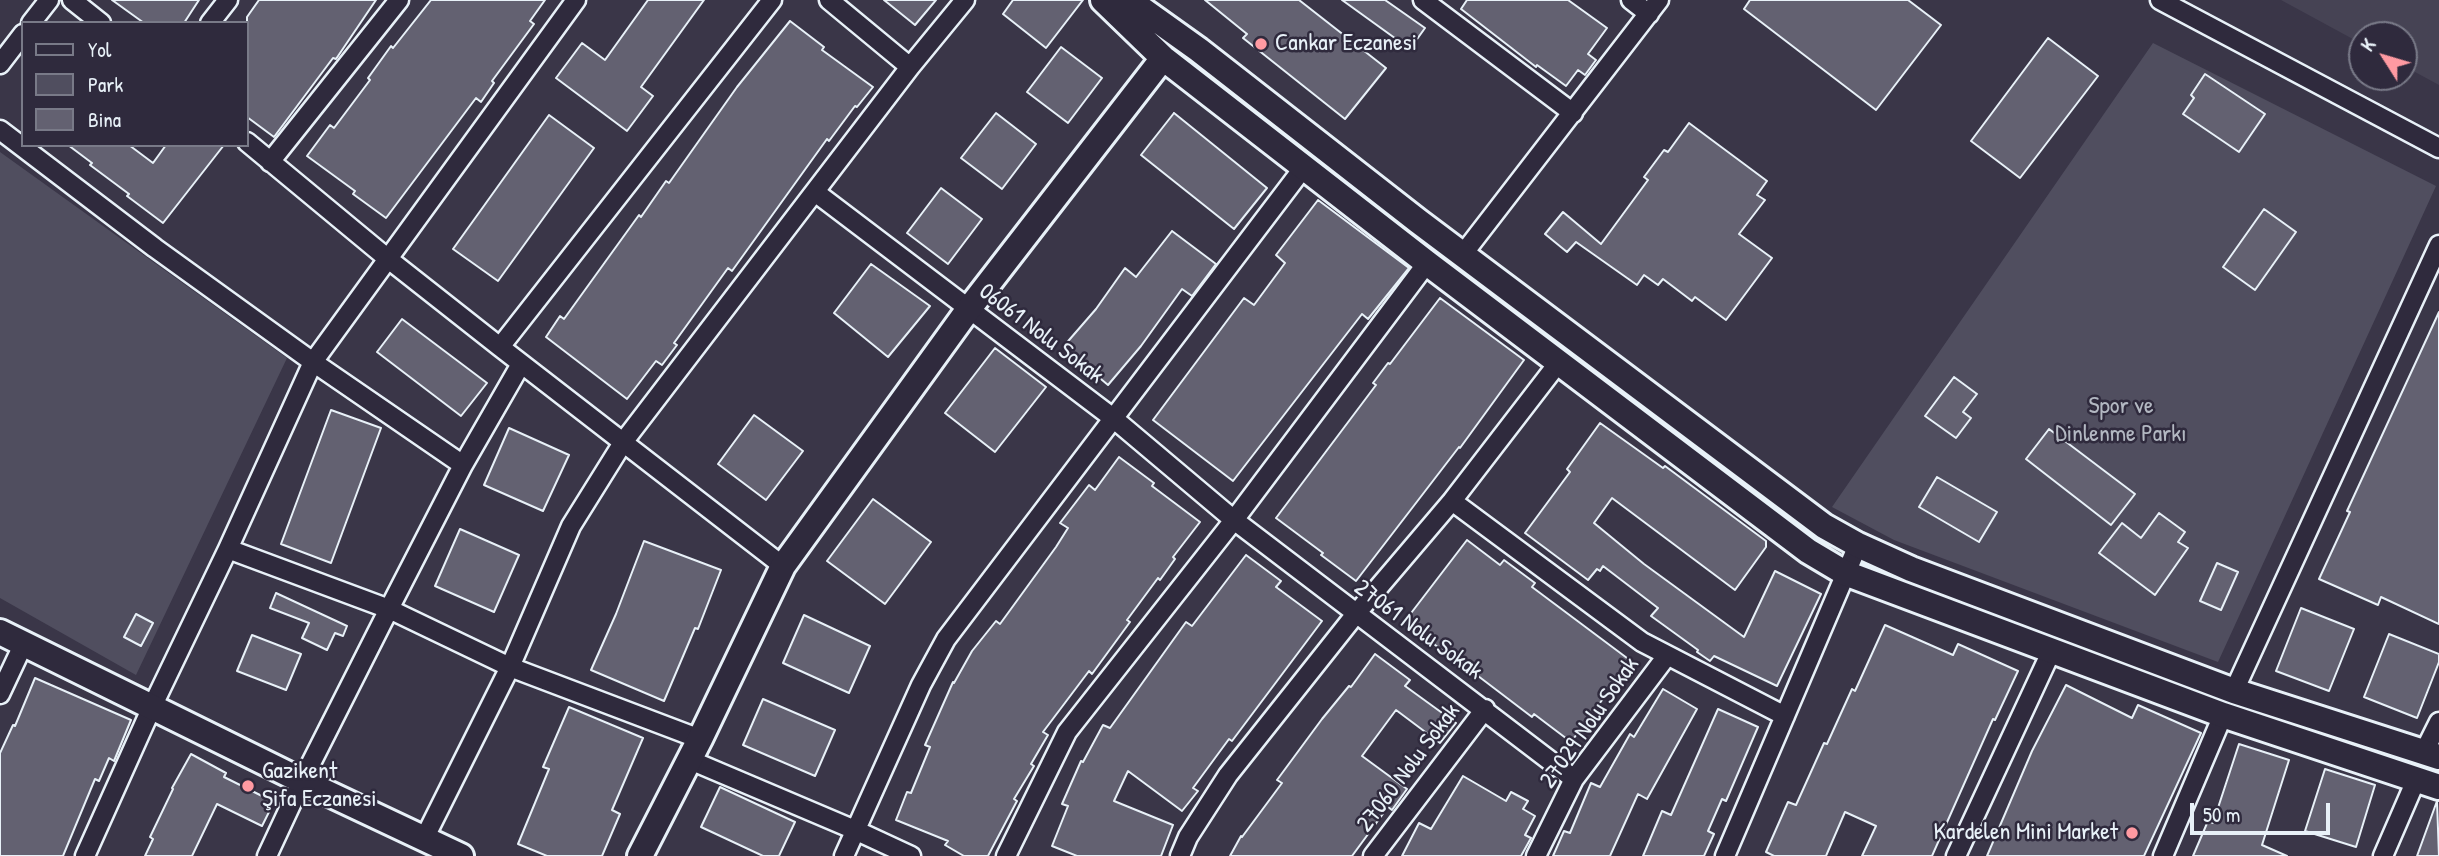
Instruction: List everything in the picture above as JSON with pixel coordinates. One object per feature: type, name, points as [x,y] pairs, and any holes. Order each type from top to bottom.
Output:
[{"type":"street","points":[[33,21],[49,0]]},
{"type":"street","points":[[72,0],[98,21]]},
{"type":"street","points":[[212,21],[228,0]]},
{"type":"street","points":[[270,162],[399,0]]},
{"type":"street","points":[[85,856],[313,362],[576,0]]},
{"type":"street","points":[[500,347],[772,0]]},
{"type":"street","points":[[829,0],[910,67]]},
{"type":"street","points":[[0,632],[439,849],[510,667],[571,527],[624,441],[910,67],[965,0]]},
{"type":"street","points":[[1103,0],[1163,58],[1427,263],[1808,551],[1845,573],[2223,715],[2427,784],[2383,856]]},
{"type":"street","points":[[1129,0],[1199,50],[1463,254],[1825,526],[1858,545],[1911,569],[2234,691],[2432,755],[2439,722]]},
{"type":"street","points":[[1423,0],[1573,113]]},
{"type":"street","points":[[1463,254],[1654,7],[1631,0]]},
{"type":"street","points":[[2160,0],[2439,148]]},
{"type":"street","points":[[0,64],[21,37]]},
{"type":"street","points":[[640,856],[695,749],[783,565],[968,310],[1163,58]]},
{"type":"street","points":[[0,130],[21,146]]},
{"type":"street","points":[[248,143],[521,364],[783,565]]},
{"type":"street","points":[[22,147],[155,248],[463,466]]},
{"type":"street","points":[[844,856],[921,685],[946,639],[1304,167]]},
{"type":"street","name":"06061 Nolu Sokak","points":[[815,192],[1112,418],[1234,520]]},
{"type":"street","points":[[2234,691],[2439,245]]},
{"type":"street","points":[[1006,856],[1068,732],[1234,520],[1427,263]]},
{"type":"street","points":[[1180,856],[1188,837],[1228,775],[1355,615],[1452,501],[1559,362]]},
{"type":"street","points":[[267,856],[388,609],[463,466],[521,364]]},
{"type":"street","points":[[1452,501],[1642,642],[1666,657],[1785,716]]},
{"type":"street","name":"27061 Nolu Sokak","points":[[1234,520],[1355,615],[1485,709],[1574,779]]},
{"type":"street","points":[[1725,856],[1858,545]]},
{"type":"street","points":[[228,549],[388,609],[510,667],[695,749],[911,856]]},
{"type":"street","points":[[0,694],[24,643]]},
{"type":"street","points":[[1956,856],[2051,652]]},
{"type":"street","name":"27029 Nolu Sokak","points":[[1536,856],[1574,779],[1666,657]]},
{"type":"street","name":"27060 Nolu Sokak","points":[[1373,856],[1485,709]]},
{"type":"street","points":[[2163,856],[2223,715]]},
{"type":"shaded area","points":[[2281,0],[2439,0],[2439,85],[2418,74],[2418,21],[2348,21],[2348,36]]},
{"type":"green space","name":"Spor ve Dinlenme Parkı","points":[[2153,43],[2436,186],[2218,662],[1894,540],[1832,507]]},
{"type":"green space","points":[[0,152],[287,358],[136,675],[0,598]]},
{"type":"building","points":[[112,0],[199,0],[185,21],[141,21]]},
{"type":"building","points":[[259,0],[376,0],[336,59],[333,58],[274,137],[248,118],[247,17]]},
{"type":"building","points":[[431,0],[545,0],[530,21],[534,24],[492,81],[494,83],[481,102],[476,98],[386,218],[353,194],[355,191],[307,156],[330,125],[334,128],[370,80],[368,78],[391,46],[393,48]]},
{"type":"building","points":[[648,0],[704,0],[641,87],[653,96],[627,131],[556,78],[582,43],[605,60]]},
{"type":"building","points":[[884,0],[936,0],[915,25]]},
{"type":"building","points":[[1013,0],[1083,0],[1046,48],[1003,14]]},
{"type":"building","points":[[1205,0],[1299,0],[1386,68],[1345,119],[1243,38],[1247,34]]},
{"type":"building","points":[[1342,0],[1385,0],[1425,28],[1410,49]]},
{"type":"building","points":[[1467,0],[1568,0],[1607,28],[1588,54],[1596,60],[1585,75],[1578,70],[1566,86],[1537,65],[1536,67],[1461,9]]},
{"type":"building","points":[[1750,0],[1908,0],[1941,25],[1876,110],[1744,9]]},
{"type":"building","points":[[790,21],[824,47],[822,50],[873,87],[829,141],[827,139],[732,271],[728,268],[674,343],[677,345],[662,365],[656,361],[627,399],[546,337],[560,316],[564,319],[639,215],[641,217],[666,181],[669,183],[737,87]]},
{"type":"building","points":[[2048,38],[2098,76],[2020,178],[1971,141]]},
{"type":"building","points":[[1061,47],[1102,78],[1068,123],[1027,92]]},
{"type":"building","points":[[2205,74],[2265,114],[2239,152],[2183,114],[2194,98],[2191,95]]},
{"type":"building","points":[[996,113],[1036,144],[1002,189],[961,158]]},
{"type":"building","points":[[1174,113],[1267,188],[1234,229],[1141,155]]},
{"type":"building","points":[[549,115],[594,148],[498,281],[453,249]]},
{"type":"building","points":[[1689,123],[1767,181],[1757,195],[1765,200],[1739,234],[1772,258],[1726,320],[1695,297],[1692,301],[1663,279],[1658,285],[1644,275],[1637,285],[1576,242],[1567,252],[1545,234],[1563,212],[1601,244],[1648,180],[1644,177],[1664,150],[1668,152]]},
{"type":"building","points":[[71,147],[132,147],[153,163],[165,147],[222,147],[163,223],[90,165],[92,163]]},
{"type":"building","points":[[941,188],[982,219],[948,264],[907,233]]},
{"type":"building","points":[[1318,200],[1409,268],[1368,319],[1362,314],[1233,481],[1153,420],[1244,298],[1254,305],[1285,263],[1276,255]]},
{"type":"building","points":[[2264,209],[2296,232],[2255,290],[2223,267]]},
{"type":"building","points":[[1172,231],[1216,264],[1192,296],[1182,289],[1141,346],[1108,385],[1063,347],[1096,309],[1125,268],[1136,277]]},
{"type":"building","points":[[871,264],[930,306],[888,357],[834,313]]},
{"type":"building","points":[[1440,298],[1524,360],[1460,448],[1356,581],[1276,518],[1376,385],[1373,383]]},
{"type":"building","points":[[2439,312],[2439,624],[2381,597],[2378,605],[2319,579],[2350,512],[2347,511]]},
{"type":"building","points":[[402,319],[487,383],[461,416],[377,352]]},
{"type":"building","points":[[995,348],[1046,387],[995,452],[945,413]]},
{"type":"building","points":[[1954,377],[1977,394],[1963,412],[1971,418],[1956,438],[1925,416]]},
{"type":"building","points":[[331,410],[381,428],[331,563],[281,544]]},
{"type":"building","points":[[754,415],[803,451],[766,500],[718,464]]},
{"type":"building","points":[[1600,423],[1663,468],[1665,466],[1766,541],[1766,547],[1735,590],[1612,498],[1594,523],[1644,564],[1744,637],[1775,571],[1821,594],[1777,686],[1714,656],[1710,661],[1651,616],[1658,608],[1603,566],[1588,580],[1525,533],[1570,472],[1567,469]]},
{"type":"building","points":[[509,428],[569,455],[543,511],[484,485]]},
{"type":"building","points":[[2049,429],[2135,494],[2111,525],[2026,459]]},
{"type":"building","points":[[1119,457],[1200,522],[1173,557],[1175,559],[1160,580],[1158,578],[1127,620],[1130,622],[1092,674],[1089,671],[1043,732],[1048,735],[1031,764],[1034,766],[1014,799],[1017,801],[988,856],[964,856],[945,845],[948,841],[896,820],[907,792],[911,793],[930,747],[925,745],[953,682],[972,651],[996,621],[1000,624],[1056,547],[1068,528],[1060,523],[1089,485],[1095,490]]},
{"type":"building","points":[[1937,477],[1997,512],[1979,542],[1919,507]]},
{"type":"building","points":[[873,499],[931,542],[885,604],[827,561]]},
{"type":"building","points":[[2159,513],[2185,532],[2178,542],[2188,548],[2155,595],[2099,553],[2122,523],[2141,538]]},
{"type":"building","points":[[460,529],[519,555],[494,612],[435,586]]},
{"type":"building","points":[[1467,540],[1500,565],[1504,560],[1535,583],[1532,587],[1631,661],[1571,742],[1459,664],[1405,621]]},
{"type":"building","points":[[644,541],[721,570],[698,629],[695,628],[664,701],[591,670]]},
{"type":"building","points":[[1246,555],[1281,581],[1276,587],[1322,621],[1232,741],[1229,739],[1193,788],[1198,791],[1182,811],[1128,771],[1114,801],[1173,825],[1161,856],[1077,856],[1052,846],[1068,806],[1062,804],[1081,761],[1083,762],[1103,725],[1110,728],[1186,622],[1192,626]]},
{"type":"building","points":[[2217,563],[2238,572],[2221,610],[2200,601]]},
{"type":"building","points":[[276,593],[347,626],[343,636],[335,633],[327,650],[302,638],[309,623],[270,608]]},
{"type":"building","points":[[2301,608],[2354,629],[2329,691],[2276,671]]},
{"type":"building","points":[[136,614],[153,623],[141,646],[124,637]]},
{"type":"building","points":[[804,615],[870,646],[849,693],[783,663]]},
{"type":"building","points":[[1885,625],[1953,655],[1958,644],[2018,671],[1995,720],[1993,719],[1932,856],[1862,856],[1876,826],[1845,812],[1826,856],[1774,856],[1766,852],[1788,802],[1796,805],[1824,743],[1827,744],[1852,689],[1855,691]]},
{"type":"building","points":[[2389,634],[2439,654],[2439,662],[2417,718],[2364,697]]},
{"type":"building","points":[[252,635],[301,654],[286,690],[237,671]]},
{"type":"building","points":[[1375,654],[1410,680],[1405,686],[1456,723],[1440,743],[1396,710],[1362,756],[1407,789],[1392,810],[1388,807],[1352,856],[1230,856],[1241,836],[1282,783],[1277,780]]},
{"type":"building","points":[[35,678],[131,720],[114,761],[109,758],[99,781],[95,779],[63,856],[0,856],[0,753],[13,725],[15,726]]},
{"type":"building","points":[[2066,685],[2132,718],[2138,705],[2201,733],[2144,856],[1987,856],[2032,751]]},
{"type":"building","points":[[1663,689],[1697,709],[1647,799],[1638,794],[1610,856],[1553,856],[1564,831],[1570,833],[1591,783],[1600,787],[1630,734],[1634,737]]},
{"type":"building","points":[[763,699],[835,730],[815,776],[743,745]]},
{"type":"building","points":[[569,707],[643,738],[612,810],[620,814],[602,856],[547,856],[518,844],[549,769],[543,767]]},
{"type":"building","points":[[1718,709],[1758,727],[1726,801],[1722,799],[1708,831],[1714,834],[1704,856],[1643,856],[1662,811],[1671,815]]},
{"type":"building","points":[[2239,744],[2289,760],[2262,845],[2287,856],[2193,856],[2208,821],[2213,823]]},
{"type":"building","points":[[191,754],[226,773],[224,777],[274,802],[262,826],[217,804],[192,856],[145,856],[153,839],[150,837],[172,788]]},
{"type":"building","points":[[2325,769],[2375,785],[2356,847],[2305,831]]},
{"type":"building","points":[[1463,776],[1506,801],[1511,792],[1528,801],[1523,809],[1535,816],[1525,835],[1531,838],[1521,856],[1402,856],[1419,823],[1431,829]]},
{"type":"building","points":[[720,787],[795,822],[779,856],[763,856],[701,827]]},
{"type":"building","points":[[2437,801],[2439,856],[2417,856]]},
{"type":"place","name":"Cankar Eczanesi","points":[[1261,44]]},
{"type":"place","name":"Gazikent Şifa Eczanesi","points":[[248,786]]},
{"type":"place","name":"Kardelen Mini Market","points":[[2132,833]]}]
